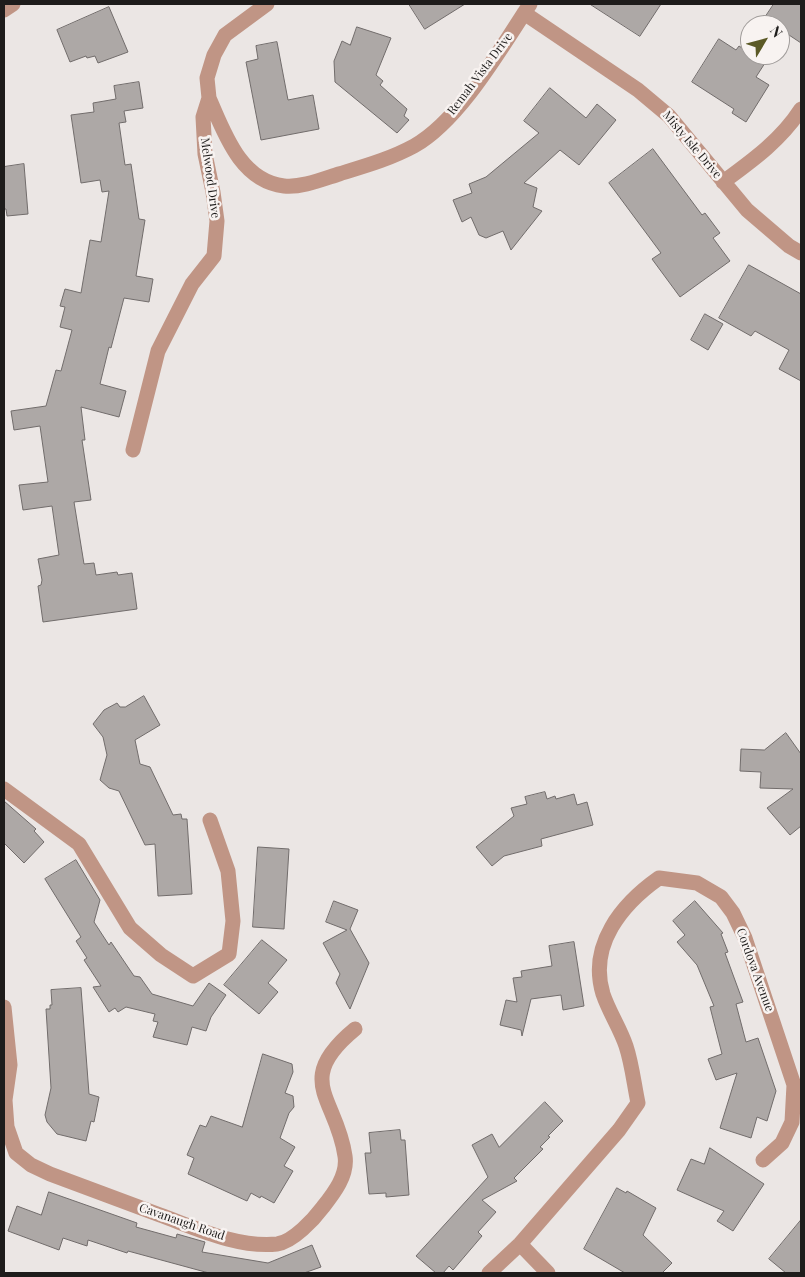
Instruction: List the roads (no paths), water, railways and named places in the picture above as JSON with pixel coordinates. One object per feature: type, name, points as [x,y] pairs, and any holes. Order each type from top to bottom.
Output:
[{"type":"street","points":[[4,10],[13,4]]},
{"type":"street","name":"Melwood Drive","points":[[132,450],[158,351],[192,284],[214,256],[217,221],[214,192],[205,154],[203,117],[209,98],[207,78],[214,55],[226,35],[267,4]]},
{"type":"street","name":"Remah Vista Drive","points":[[209,98],[237,156],[256,176],[284,186],[316,181],[390,158],[416,145],[439,127],[457,108],[493,61],[527,8]]},
{"type":"street","name":"Misty Isle Drive","points":[[527,8],[638,90],[669,116],[747,210],[789,246],[801,253]]},
{"type":"street","points":[[723,182],[761,154],[789,127],[801,109]]},
{"type":"street","points":[[4,789],[79,844],[130,928],[161,955],[193,976],[229,954],[233,921],[228,871],[210,820]]},
{"type":"street","name":"Cordova Avenue","points":[[489,1273],[520,1244],[619,1130],[638,1103],[626,1046],[602,992],[599,969],[610,928],[635,895],[658,878],[697,883],[720,897],[733,913],[745,938],[794,1085],[792,1122],[782,1143],[763,1160]]},
{"type":"street","name":"Cavanaugh Road","points":[[4,1007],[10,1065],[5,1100],[6,1128],[16,1154],[31,1165],[50,1174],[216,1235],[250,1243],[279,1244],[298,1233],[316,1216],[339,1187],[346,1158],[324,1097],[321,1077],[327,1058],[340,1041],[355,1029]]},
{"type":"street","points":[[520,1244],[548,1273]]}]
